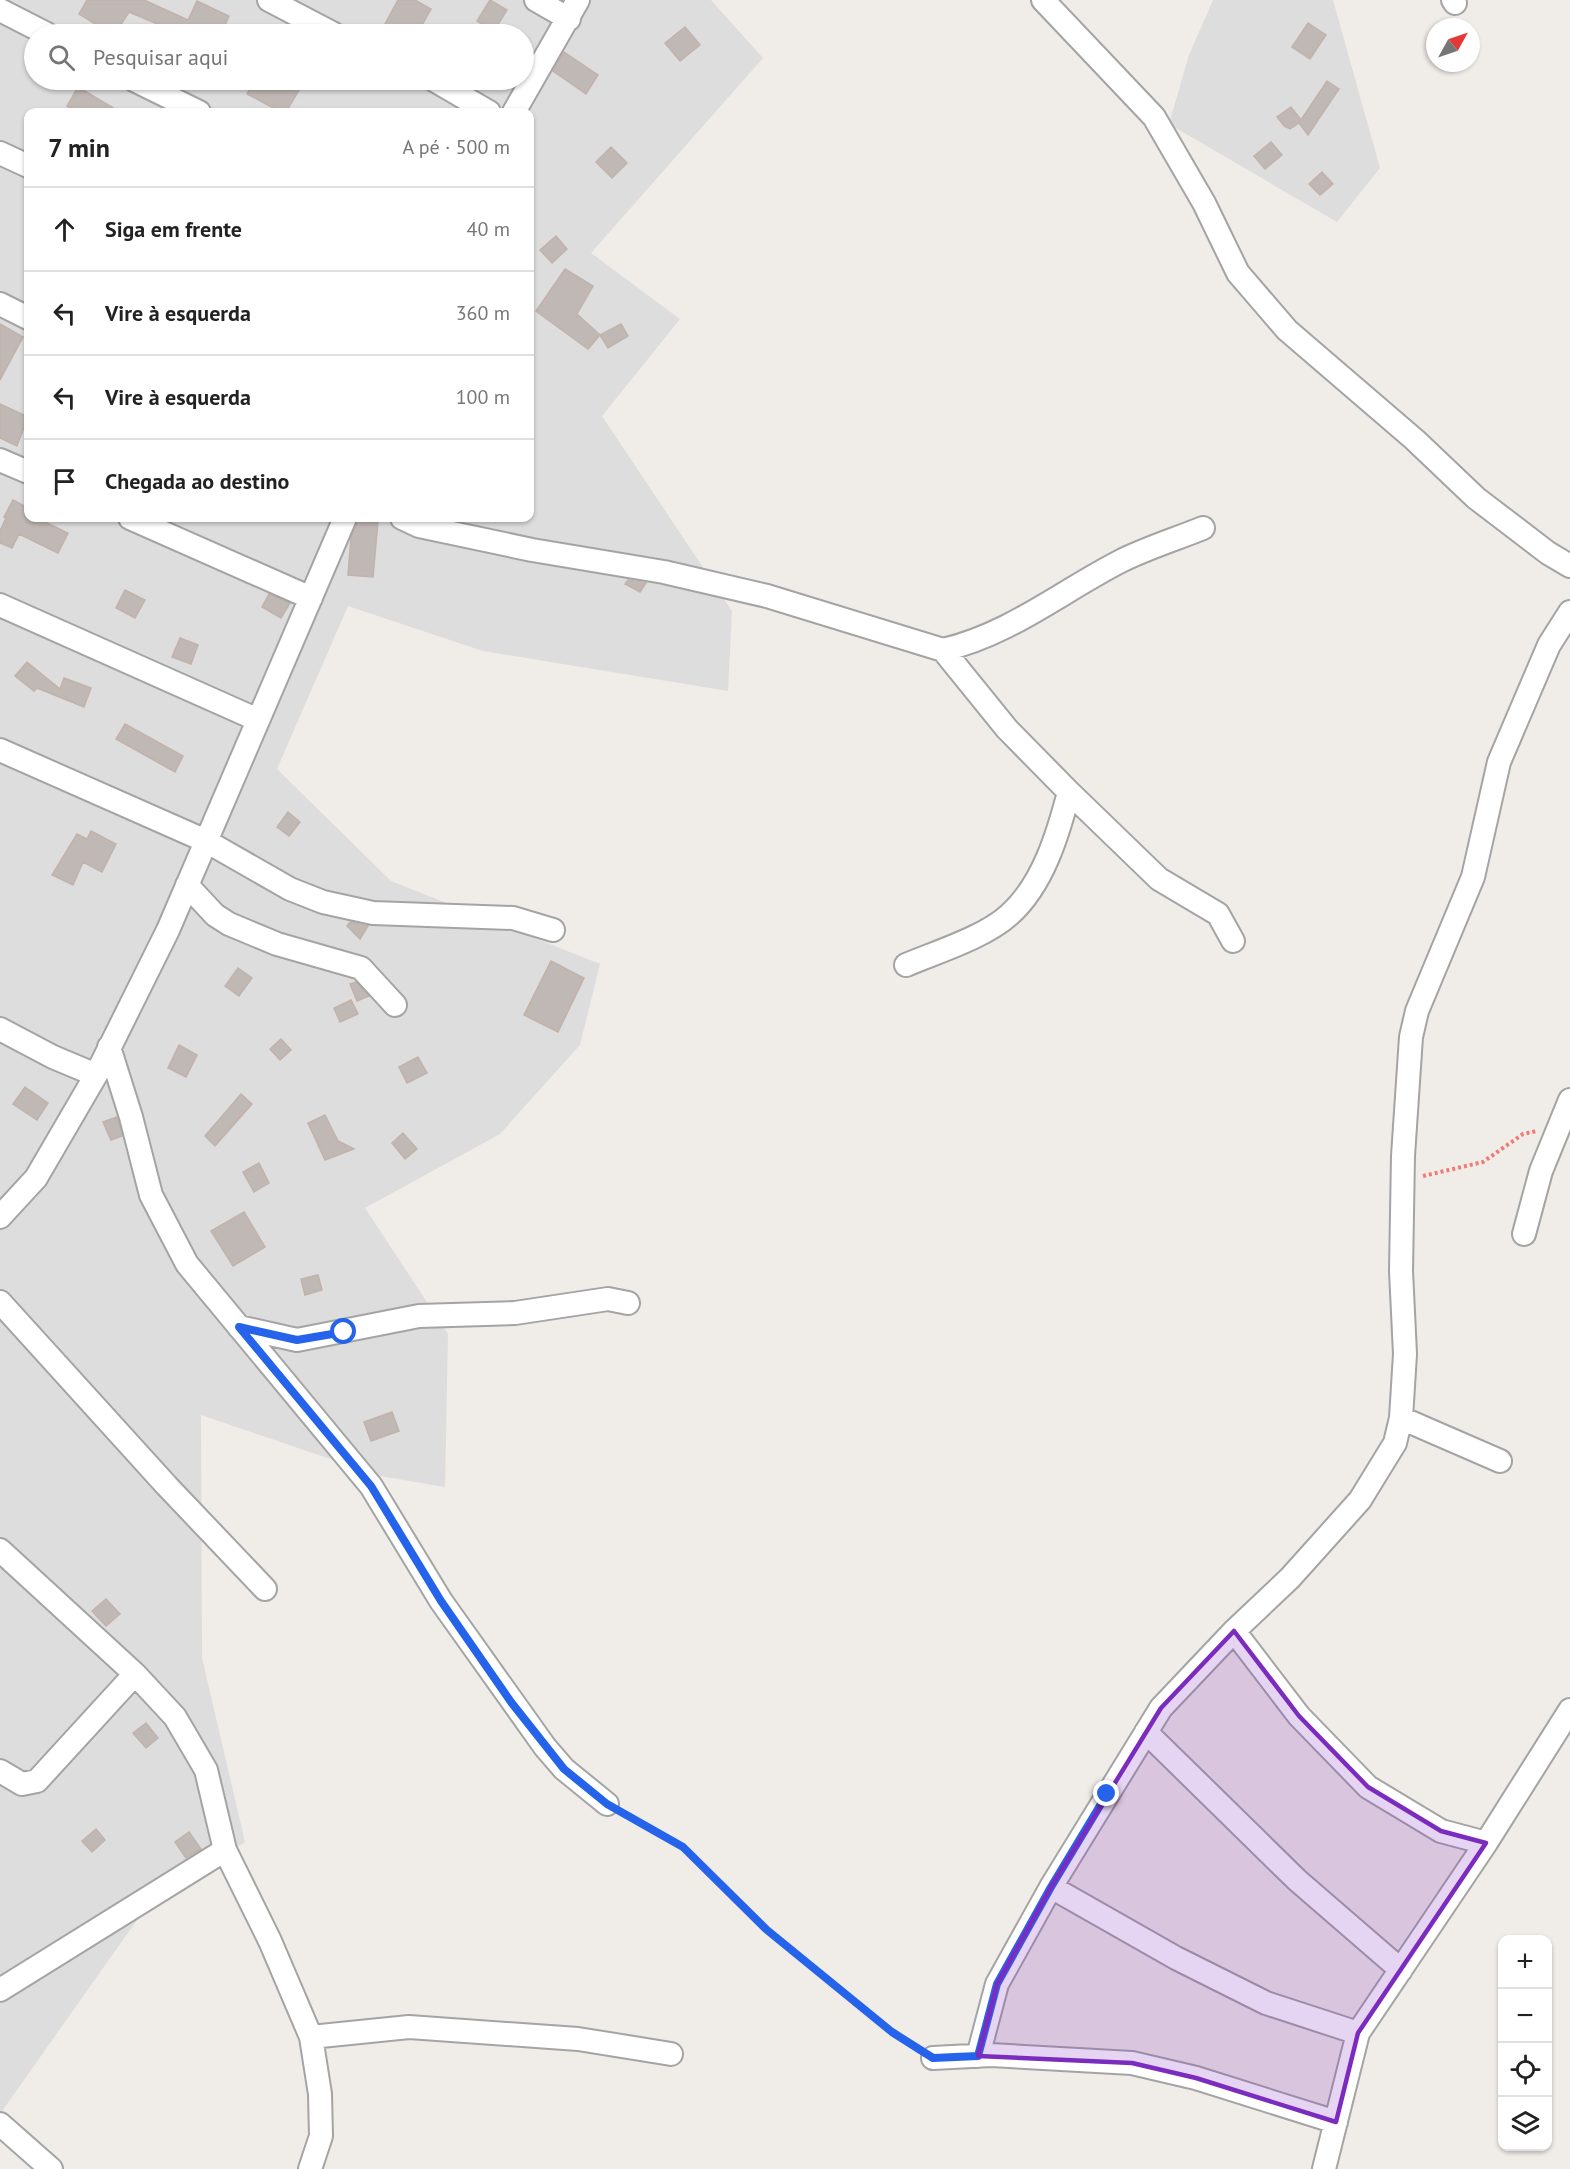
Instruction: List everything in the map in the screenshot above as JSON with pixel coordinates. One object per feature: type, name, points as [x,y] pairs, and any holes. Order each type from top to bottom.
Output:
[{"type":"street","points":[[269,0],[314,24]]},
{"type":"street","points":[[534,78],[574,10],[536,0]]},
{"type":"street","points":[[1043,0],[1154,117],[1204,203],[1238,273],[1287,330],[1414,440],[1476,498],[1548,553],[1570,566]]},
{"type":"street","points":[[0,10],[27,24]]},
{"type":"street","points":[[154,90],[191,108]]},
{"type":"street","points":[[451,90],[482,108]]},
{"type":"street","points":[[516,108],[527,90]]},
{"type":"street","points":[[0,153],[24,164]]},
{"type":"street","points":[[0,304],[24,316]]},
{"type":"street","points":[[0,460],[24,470]]},
{"type":"street","points":[[139,522],[311,598]]},
{"type":"street","points":[[0,1217],[36,1178],[96,1075],[168,930],[343,522]]},
{"type":"street","points":[[410,522],[418,526],[532,550],[664,572],[767,596],[944,650],[971,644],[1034,613],[1122,561],[1203,528]]},
{"type":"street","points":[[0,605],[258,720]]},
{"type":"street","points":[[978,2056],[997,1984],[1051,1887],[1161,1708],[1234,1631],[1290,1578],[1360,1500],[1395,1443],[1401,1418],[1405,1354],[1401,1271],[1411,1037],[1417,1011],[1473,877],[1500,762],[1549,645],[1570,612]]},
{"type":"street","points":[[944,650],[1007,729],[1069,792],[1159,879],[1218,914],[1233,941]]},
{"type":"street","points":[[0,750],[206,841],[290,889],[323,902],[373,913],[513,918],[553,930]]},
{"type":"street","points":[[906,964],[959,944],[1008,916],[1029,892],[1059,829],[1069,792]]},
{"type":"street","points":[[187,885],[215,915],[230,924],[277,944],[361,968],[395,1005]]},
{"type":"street","points":[[0,1029],[53,1057],[96,1075]]},
{"type":"street","points":[[109,1047],[132,1117],[151,1194],[187,1264],[371,1486],[441,1601],[545,1747],[564,1769],[607,1804]]},
{"type":"street","points":[[1524,1234],[1540,1171],[1570,1100]]},
{"type":"street","points":[[239,1327],[297,1340],[419,1316],[514,1313],[608,1299],[628,1303]]},
{"type":"street","points":[[0,1302],[167,1486],[265,1589]]},
{"type":"street","points":[[1401,1418],[1500,1461]]},
{"type":"street","points":[[0,1550],[135,1674],[176,1717],[206,1770],[225,1850],[270,1941],[311,2037],[320,2094],[321,2136],[310,2169]]},
{"type":"street","points":[[1234,1631],[1299,1716],[1368,1787],[1440,1831],[1486,1843]]},
{"type":"street","points":[[0,1771],[22,1784],[37,1781],[135,1674]]},
{"type":"street","points":[[1324,2169],[1358,2033],[1486,1843],[1570,1710]]},
{"type":"street","points":[[1146,1732],[1297,1880],[1401,1971]]},
{"type":"street","points":[[0,1990],[225,1850]]},
{"type":"street","points":[[1051,1887],[1176,1958],[1266,2003],[1358,2033]]},
{"type":"street","points":[[311,2037],[409,2028],[578,2039],[671,2054]]},
{"type":"street","points":[[933,2058],[978,2056],[1132,2063],[1196,2078],[1336,2122]]},
{"type":"street","points":[[0,2124],[51,2169]]},
{"type":"path","points":[[1403,1190],[1427,1173],[1483,1162],[1523,1134],[1558,1128]]},
{"type":"path","points":[[607,1804],[683,1847],[767,1930],[892,2032],[933,2058]]},
{"type":"highlighted area","points":[[1234,1631],[1299,1716],[1368,1787],[1441,1831],[1486,1843],[1358,2033],[1336,2122],[1196,2078],[1132,2063],[978,2056],[997,1984],[1051,1887],[1161,1708]]},
{"type":"shaded area","points":[[0,0],[711,0],[763,58],[591,253],[680,319],[602,416],[732,611],[728,691],[483,651],[348,606],[277,769],[391,881],[600,964],[580,1045],[500,1134],[365,1208],[448,1334],[445,1487],[380,1476],[201,1415],[202,1658],[245,1842],[144,1910],[0,2114]]},
{"type":"shaded area","points":[[1213,0],[1333,0],[1380,168],[1337,222],[1169,124],[1189,55]]},
{"type":"building","points":[[87,0],[144,0],[188,20],[197,1],[229,16],[225,24],[157,24],[129,12],[121,24],[96,24],[79,14]]},
{"type":"building","points":[[398,0],[415,0],[431,9],[423,24],[385,24]]},
{"type":"building","points":[[490,0],[507,10],[498,24],[482,24],[477,21]]},
{"type":"building","points":[[1308,23],[1326,35],[1310,59],[1292,47]]},
{"type":"building","points":[[685,27],[700,45],[680,61],[665,43]]},
{"type":"building","points":[[564,52],[598,75],[586,94],[553,71]]},
{"type":"building","points":[[1327,81],[1339,89],[1308,135],[1299,123],[1290,129],[1284,126],[1277,117],[1291,107],[1301,120]]},
{"type":"building","points":[[76,90],[83,90],[113,108],[70,108],[67,106]]},
{"type":"building","points":[[249,90],[299,90],[288,108],[273,108],[247,94]]},
{"type":"building","points":[[1271,142],[1282,155],[1265,169],[1254,156]]},
{"type":"building","points":[[611,147],[627,163],[612,178],[596,162]]},
{"type":"building","points":[[1322,172],[1333,184],[1320,195],[1309,184]]},
{"type":"building","points":[[556,236],[567,249],[552,263],[540,250]]},
{"type":"building","points":[[565,269],[593,286],[577,314],[600,335],[588,349],[536,311]]},
{"type":"building","points":[[0,324],[23,337],[0,380]]},
{"type":"building","points":[[621,324],[628,336],[608,348],[600,335]]},
{"type":"building","points":[[0,404],[24,415],[24,428],[17,446],[0,438]]},
{"type":"building","points":[[13,500],[24,506],[24,522],[45,522],[68,533],[58,553],[19,534],[12,548],[0,543],[0,531],[6,518],[4,517]]},
{"type":"building","points":[[357,522],[378,522],[373,577],[348,575],[351,537]]},
{"type":"building","points":[[628,580],[646,583],[640,592],[625,584]]},
{"type":"building","points":[[125,590],[145,600],[135,618],[116,608]]},
{"type":"building","points":[[269,594],[290,603],[281,618],[262,607]]},
{"type":"building","points":[[180,638],[198,645],[191,664],[172,657]]},
{"type":"building","points":[[27,662],[60,689],[64,678],[91,688],[84,707],[37,688],[34,691],[15,676]]},
{"type":"building","points":[[125,724],[183,756],[175,772],[116,739]]},
{"type":"building","points":[[288,812],[300,822],[289,836],[277,827]]},
{"type":"building","points":[[91,831],[116,844],[102,872],[83,862],[73,885],[52,875],[77,834],[87,839]]},
{"type":"building","points":[[350,922],[368,926],[360,939],[347,926]]},
{"type":"building","points":[[551,961],[584,978],[558,1032],[524,1015]]},
{"type":"building","points":[[238,968],[252,978],[239,996],[225,986]]},
{"type":"building","points":[[356,982],[369,996],[357,1001],[350,984]]},
{"type":"building","points":[[351,1000],[358,1014],[340,1022],[334,1008]]},
{"type":"building","points":[[281,1039],[291,1050],[280,1060],[270,1049]]},
{"type":"building","points":[[179,1045],[197,1055],[186,1077],[168,1068]]},
{"type":"building","points":[[418,1057],[427,1073],[407,1083],[399,1067]]},
{"type":"building","points":[[25,1087],[48,1103],[37,1120],[13,1104]]},
{"type":"building","points":[[241,1094],[252,1104],[215,1146],[205,1136]]},
{"type":"building","points":[[325,1115],[338,1141],[354,1149],[325,1160],[308,1123]]},
{"type":"building","points":[[117,1117],[122,1136],[111,1140],[103,1122]]},
{"type":"building","points":[[403,1133],[417,1149],[405,1159],[392,1143]]},
{"type":"building","points":[[259,1163],[269,1183],[254,1192],[243,1172]]},
{"type":"building","points":[[244,1212],[265,1247],[233,1266],[211,1231]]},
{"type":"building","points":[[318,1275],[322,1290],[305,1295],[301,1279]]},
{"type":"building","points":[[392,1412],[399,1431],[371,1441],[364,1422]]},
{"type":"building","points":[[106,1599],[120,1614],[106,1626],[92,1611]]},
{"type":"building","points":[[146,1723],[158,1738],[146,1748],[133,1733]]},
{"type":"building","points":[[96,1829],[105,1840],[92,1852],[82,1841]]},
{"type":"building","points":[[189,1832],[201,1849],[186,1858],[175,1842]]},
{"type":"route","points":[[344,1332],[297,1340],[239,1327],[371,1486],[441,1601],[545,1747],[564,1769],[607,1804],[683,1847],[767,1930],[892,2032],[933,2058],[978,2056],[997,1984],[1051,1887],[1107,1794]]}]
